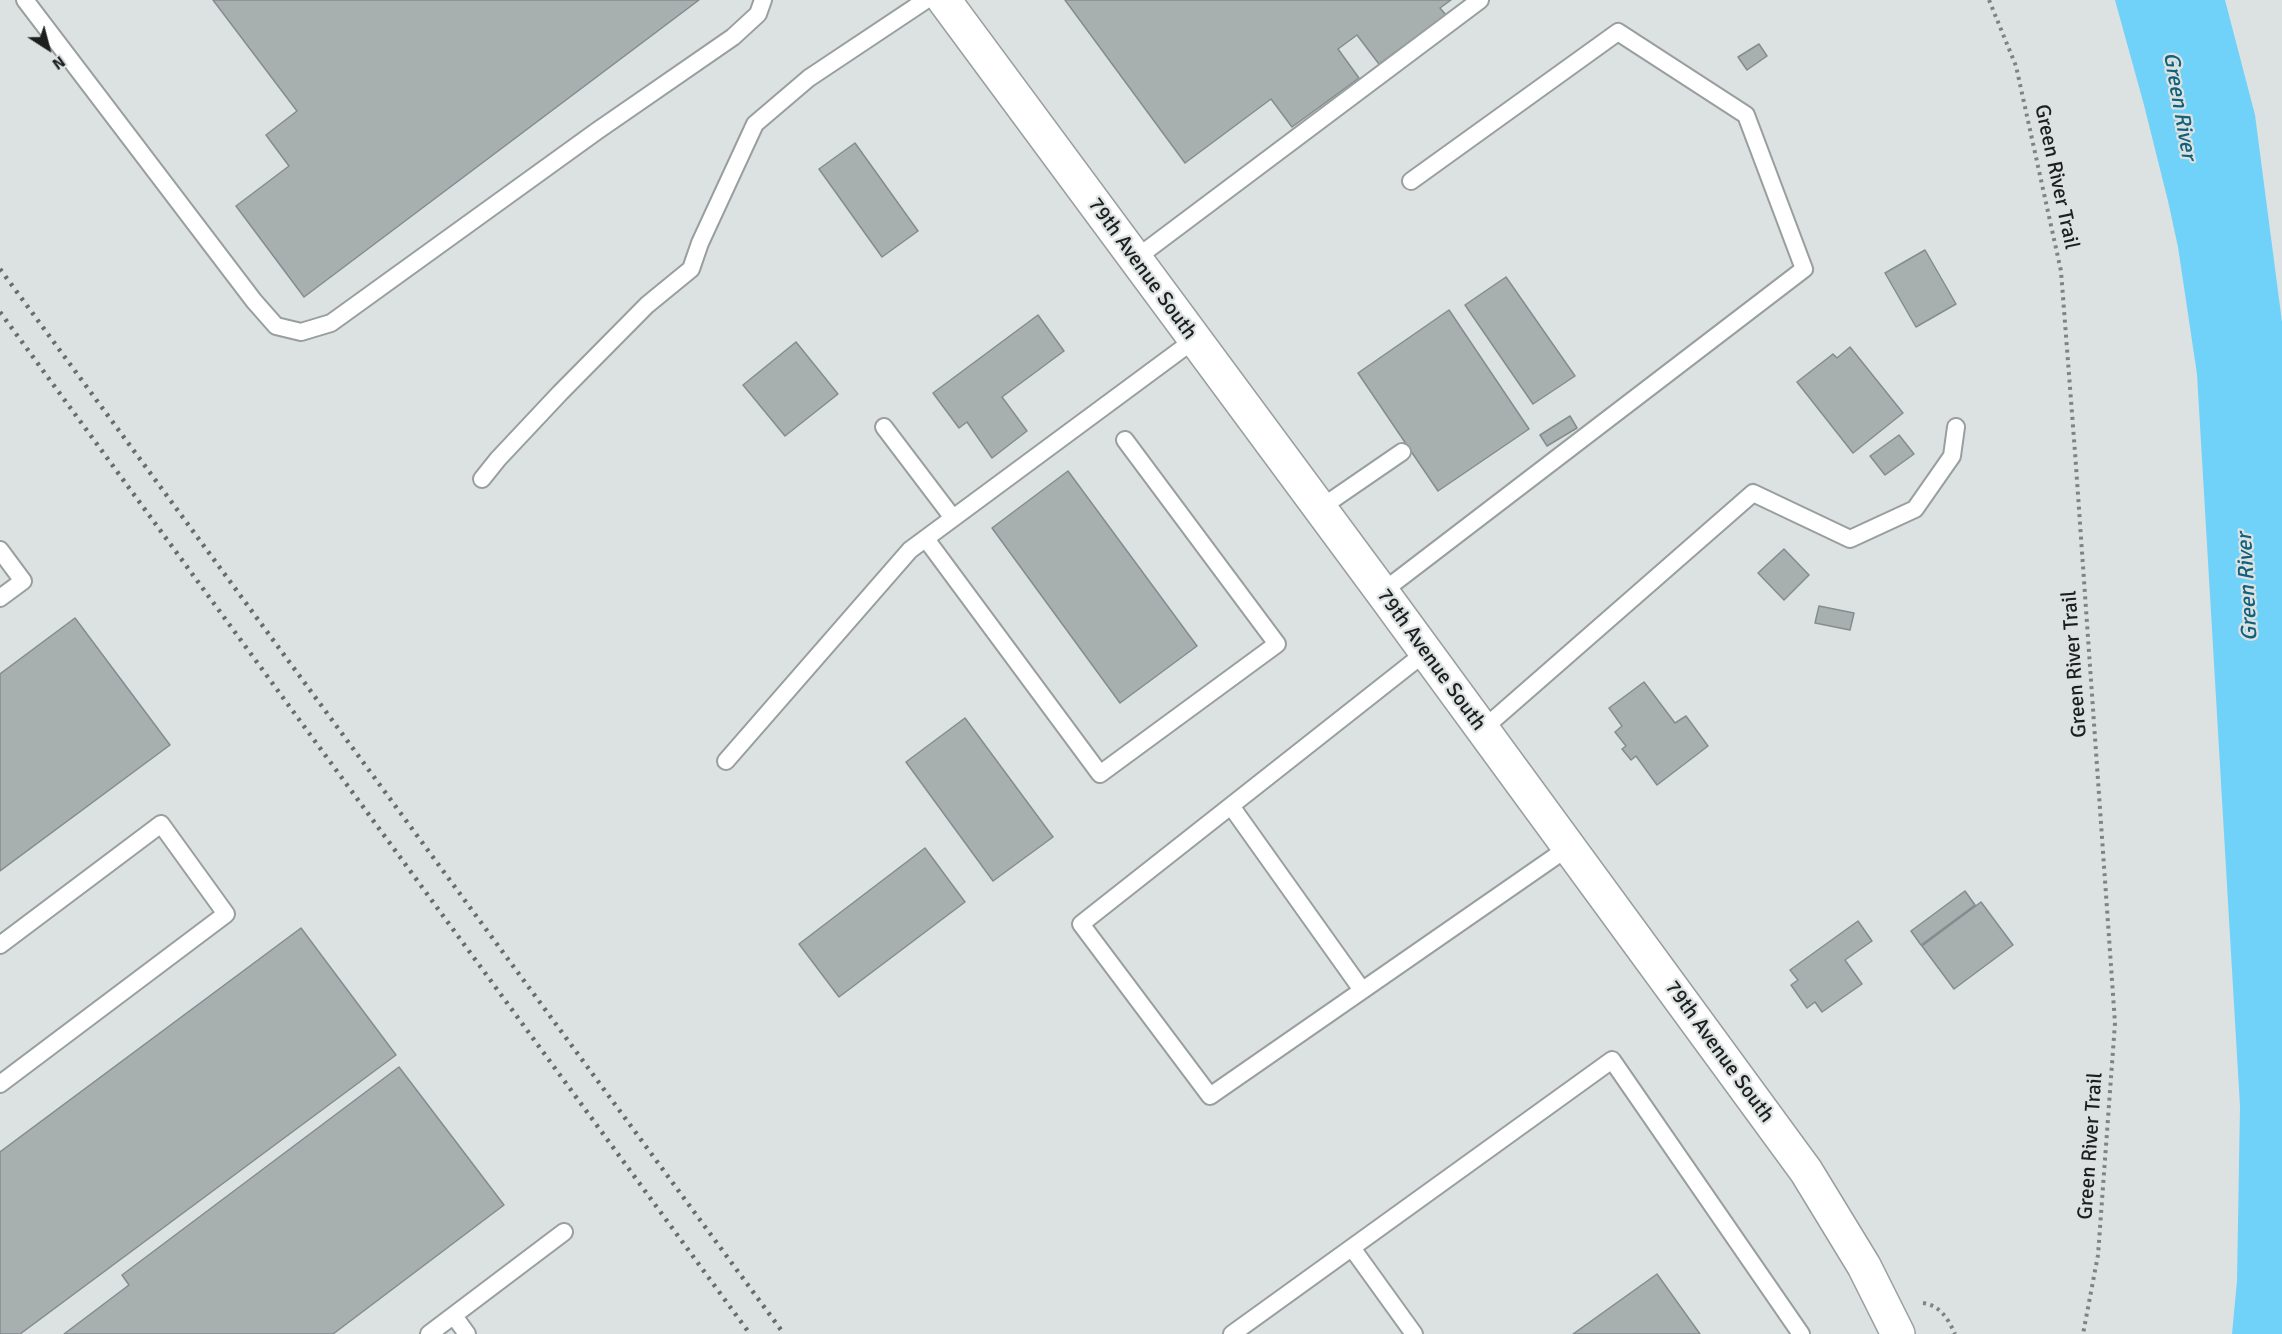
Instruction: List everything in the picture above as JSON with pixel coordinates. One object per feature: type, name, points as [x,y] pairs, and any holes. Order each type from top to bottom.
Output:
[{"type":"street","name":"79th Avenue South","points":[[944,0],[1483,729],[1806,1171],[1864,1266],[1897,1334]]},
{"type":"lane","points":[[25,0],[254,301],[276,326],[301,332],[331,323],[597,131],[733,37],[758,14],[763,0]]},
{"type":"lane","points":[[482,479],[498,459],[647,305],[691,269],[700,243],[755,124],[808,78],[926,0]]},
{"type":"lane","points":[[1135,259],[1480,0]]},
{"type":"lane","points":[[1382,592],[1804,269],[1746,114],[1618,32],[1411,181]]},
{"type":"lane","points":[[726,761],[910,550],[1194,340]]},
{"type":"lane","points":[[884,427],[953,518]]},
{"type":"lane","points":[[1483,729],[1753,493],[1850,539],[1915,509],[1952,456],[1956,427]]},
{"type":"lane","points":[[926,539],[1100,774],[1277,644],[1125,440]]},
{"type":"lane","points":[[1319,509],[1402,452]]},
{"type":"lane","points":[[0,550],[23,581],[0,598]]},
{"type":"lane","points":[[1426,652],[1081,924],[1210,1095],[1569,847]]},
{"type":"lane","points":[[1231,806],[1362,990]]},
{"type":"lane","points":[[0,945],[161,824],[226,914],[0,1084]]},
{"type":"lane","points":[[1232,1334],[1612,1060],[1801,1334]]},
{"type":"lane","points":[[429,1334],[564,1232]]},
{"type":"lane","points":[[1352,1248],[1414,1334]]},
{"type":"lane","points":[[454,1316],[467,1334]]},
{"type":"path","name":"Green River Trail","points":[[1989,0],[2016,66],[2061,270],[2076,464],[2115,1023],[2098,1255],[2083,1334]]},
{"type":"water","name":"Green River","points":[[2115,0],[2225,0],[2255,115],[2282,322],[2282,1334],[2232,1334],[2237,1281],[2240,1106],[2197,374],[2178,247],[2168,201]]},
{"type":"building","points":[[213,0],[699,0],[304,297],[236,206],[289,166],[266,135],[297,111]]},
{"type":"building","points":[[1065,0],[1451,0],[1440,8],[1446,15],[1379,64],[1357,35],[1338,49],[1359,78],[1292,127],[1271,99],[1185,163]]},
{"type":"building","points":[[1759,44],[1767,56],[1747,70],[1738,57]]},
{"type":"building","points":[[855,143],[918,231],[882,257],[819,169]]},
{"type":"building","points":[[1925,250],[1956,304],[1916,327],[1885,273]]},
{"type":"building","points":[[1506,277],[1575,376],[1533,404],[1465,305]]},
{"type":"building","points":[[1449,310],[1529,429],[1438,491],[1358,373]]},
{"type":"building","points":[[1038,315],[1064,351],[1002,397],[1027,431],[992,458],[967,422],[959,428],[933,393]]},
{"type":"building","points":[[796,342],[838,394],[785,436],[743,385]]},
{"type":"building","points":[[1850,347],[1903,413],[1853,453],[1797,382],[1833,354],[1837,358]]},
{"type":"building","points":[[1570,416],[1577,428],[1547,446],[1540,435]]},
{"type":"building","points":[[1899,435],[1914,454],[1885,475],[1870,456]]},
{"type":"building","points":[[1068,471],[1197,646],[1120,703],[992,528]]},
{"type":"building","points":[[1784,549],[1809,575],[1784,600],[1758,573]]},
{"type":"building","points":[[1819,606],[1854,613],[1850,630],[1815,623]]},
{"type":"building","points":[[75,618],[170,745],[0,871],[0,674]]},
{"type":"building","points":[[1644,682],[1675,723],[1686,716],[1708,746],[1657,785],[1636,756],[1631,760],[1622,749],[1626,746],[1615,732],[1622,726],[1609,708]]},
{"type":"building","points":[[965,718],[1053,837],[993,881],[906,762]]},
{"type":"building","points":[[925,848],[965,902],[839,997],[799,944]]},
{"type":"building","points":[[1965,891],[1975,905],[1921,945],[1911,931]]},
{"type":"building","points":[[1981,902],[2013,945],[1954,989],[1922,946]]},
{"type":"building","points":[[1858,921],[1872,941],[1845,960],[1862,984],[1822,1012],[1815,1002],[1807,1008],[1791,985],[1798,980],[1790,970]]},
{"type":"building","points":[[301,928],[396,1055],[20,1334],[0,1334],[0,1152]]},
{"type":"building","points":[[399,1067],[504,1205],[333,1334],[64,1334],[129,1285],[122,1275]]},
{"type":"building","points":[[1657,1274],[1700,1334],[1573,1334]]},
{"type":"railway","points":[[0,269],[784,1334]]},
{"type":"railway","points":[[0,312],[750,1334]]}]
